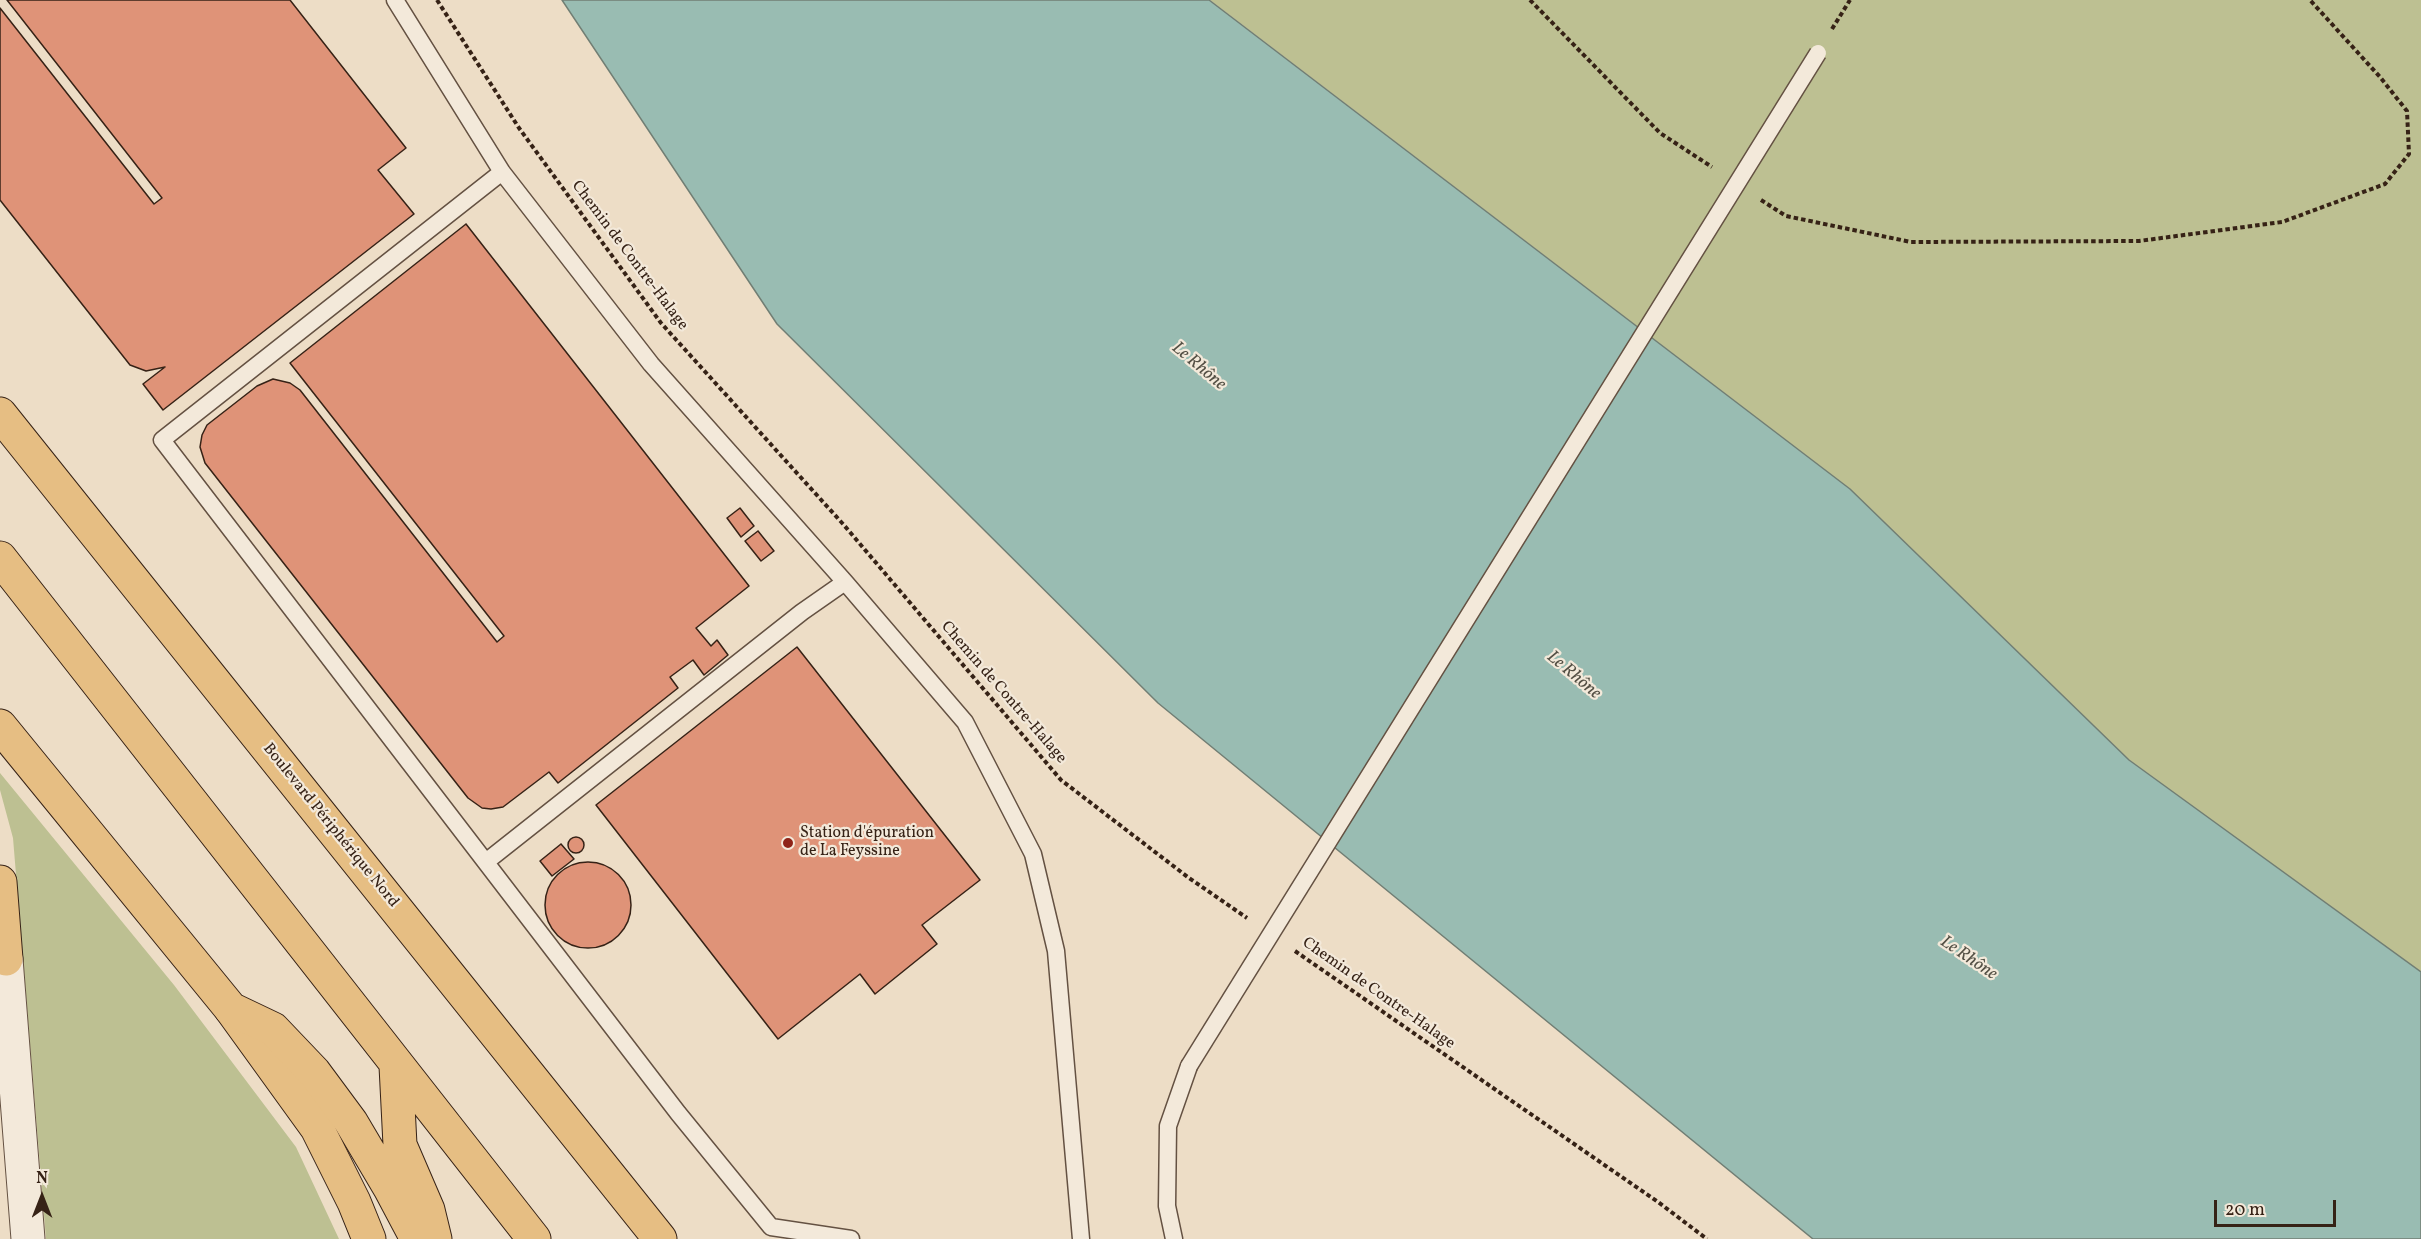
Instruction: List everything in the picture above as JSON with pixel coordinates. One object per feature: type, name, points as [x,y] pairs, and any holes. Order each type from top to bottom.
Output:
[{"type":"main road","name":"Boulevard Périphérique Nord","points":[[0,414],[660,1239]]},
{"type":"main road","points":[[0,558],[396,1066],[534,1239]]},
{"type":"main road","points":[[0,726],[231,1009],[317,1128],[354,1202],[369,1239]]},
{"type":"main road","points":[[0,882],[3,959]]},
{"type":"main road","points":[[231,1009],[273,1029],[314,1072],[351,1122],[417,1239]]},
{"type":"main road","points":[[396,1066],[400,1145],[428,1210],[435,1239]]},
{"type":"street","points":[[3,959],[28,1239]]},
{"type":"lane","points":[[395,0],[502,172],[651,364],[845,582],[965,722],[1033,854],[1056,951],[1081,1239]]},
{"type":"lane","points":[[1174,1239],[1167,1206],[1167,1126],[1189,1066],[1818,52]]},
{"type":"lane","points":[[502,172],[162,440],[678,1113],[771,1227],[851,1239]]},
{"type":"lane","points":[[486,861],[802,612],[845,582]]},
{"type":"path","name":"Chemin de Contre-Halage","points":[[437,0],[519,128],[661,323],[843,524],[1061,780],[1189,878],[1247,919]]},
{"type":"path","points":[[1530,0],[1660,133],[1718,171]]},
{"type":"path","points":[[1757,197],[1786,216],[1911,242],[2139,241],[2282,222],[2385,184],[2409,154],[2407,111],[2380,77],[2310,0]]},
{"type":"path","name":"Chemin de Contre-Halage","points":[[1287,946],[1658,1202],[1707,1239]]},
{"type":"green space","points":[[1210,0],[2421,0],[2421,972],[2129,760],[1850,489]]},
{"type":"green space","points":[[0,773],[174,985],[296,1147],[339,1239],[46,1239],[13,838],[0,790]]},
{"type":"water","name":"Le Rhône","points":[[562,0],[1209,0],[1850,489],[2129,760],[2421,972],[2421,1239],[1813,1239],[1158,703],[777,324]]},
{"type":"building","points":[[7,0],[290,0],[406,148],[378,170],[414,214],[163,410],[143,384],[165,367],[146,371],[130,365],[0,200],[0,8],[154,204],[162,198]]},
{"type":"building","points":[[466,224],[749,586],[696,628],[711,646],[717,640],[728,655],[704,675],[693,660],[670,677],[678,688],[558,783],[549,772],[503,807],[491,809],[482,808],[468,798],[205,463],[200,447],[207,425],[257,386],[273,379],[290,383],[300,390],[497,642],[504,636],[290,363]]},
{"type":"building","points":[[740,508],[754,526],[741,537],[727,518]]},
{"type":"building","points":[[758,531],[774,551],[761,561],[745,541]]},
{"type":"building","name":"Station d'épuration de La Feyssine","points":[[797,647],[980,880],[922,925],[937,944],[875,994],[860,974],[778,1039],[596,805]]},
{"type":"building","points":[[573,837],[579,837],[584,845],[582,851],[573,853],[568,848],[568,842]]},
{"type":"building","points":[[561,844],[574,859],[552,876],[540,861]]},
{"type":"building","points":[[580,862],[596,862],[619,874],[628,888],[631,905],[628,922],[619,936],[596,948],[580,948],[564,941],[552,929],[545,913],[545,897],[552,881],[564,869]]},
{"type":"place","name":"Station d'épuration de La Feyssine","points":[[788,843]]}]
